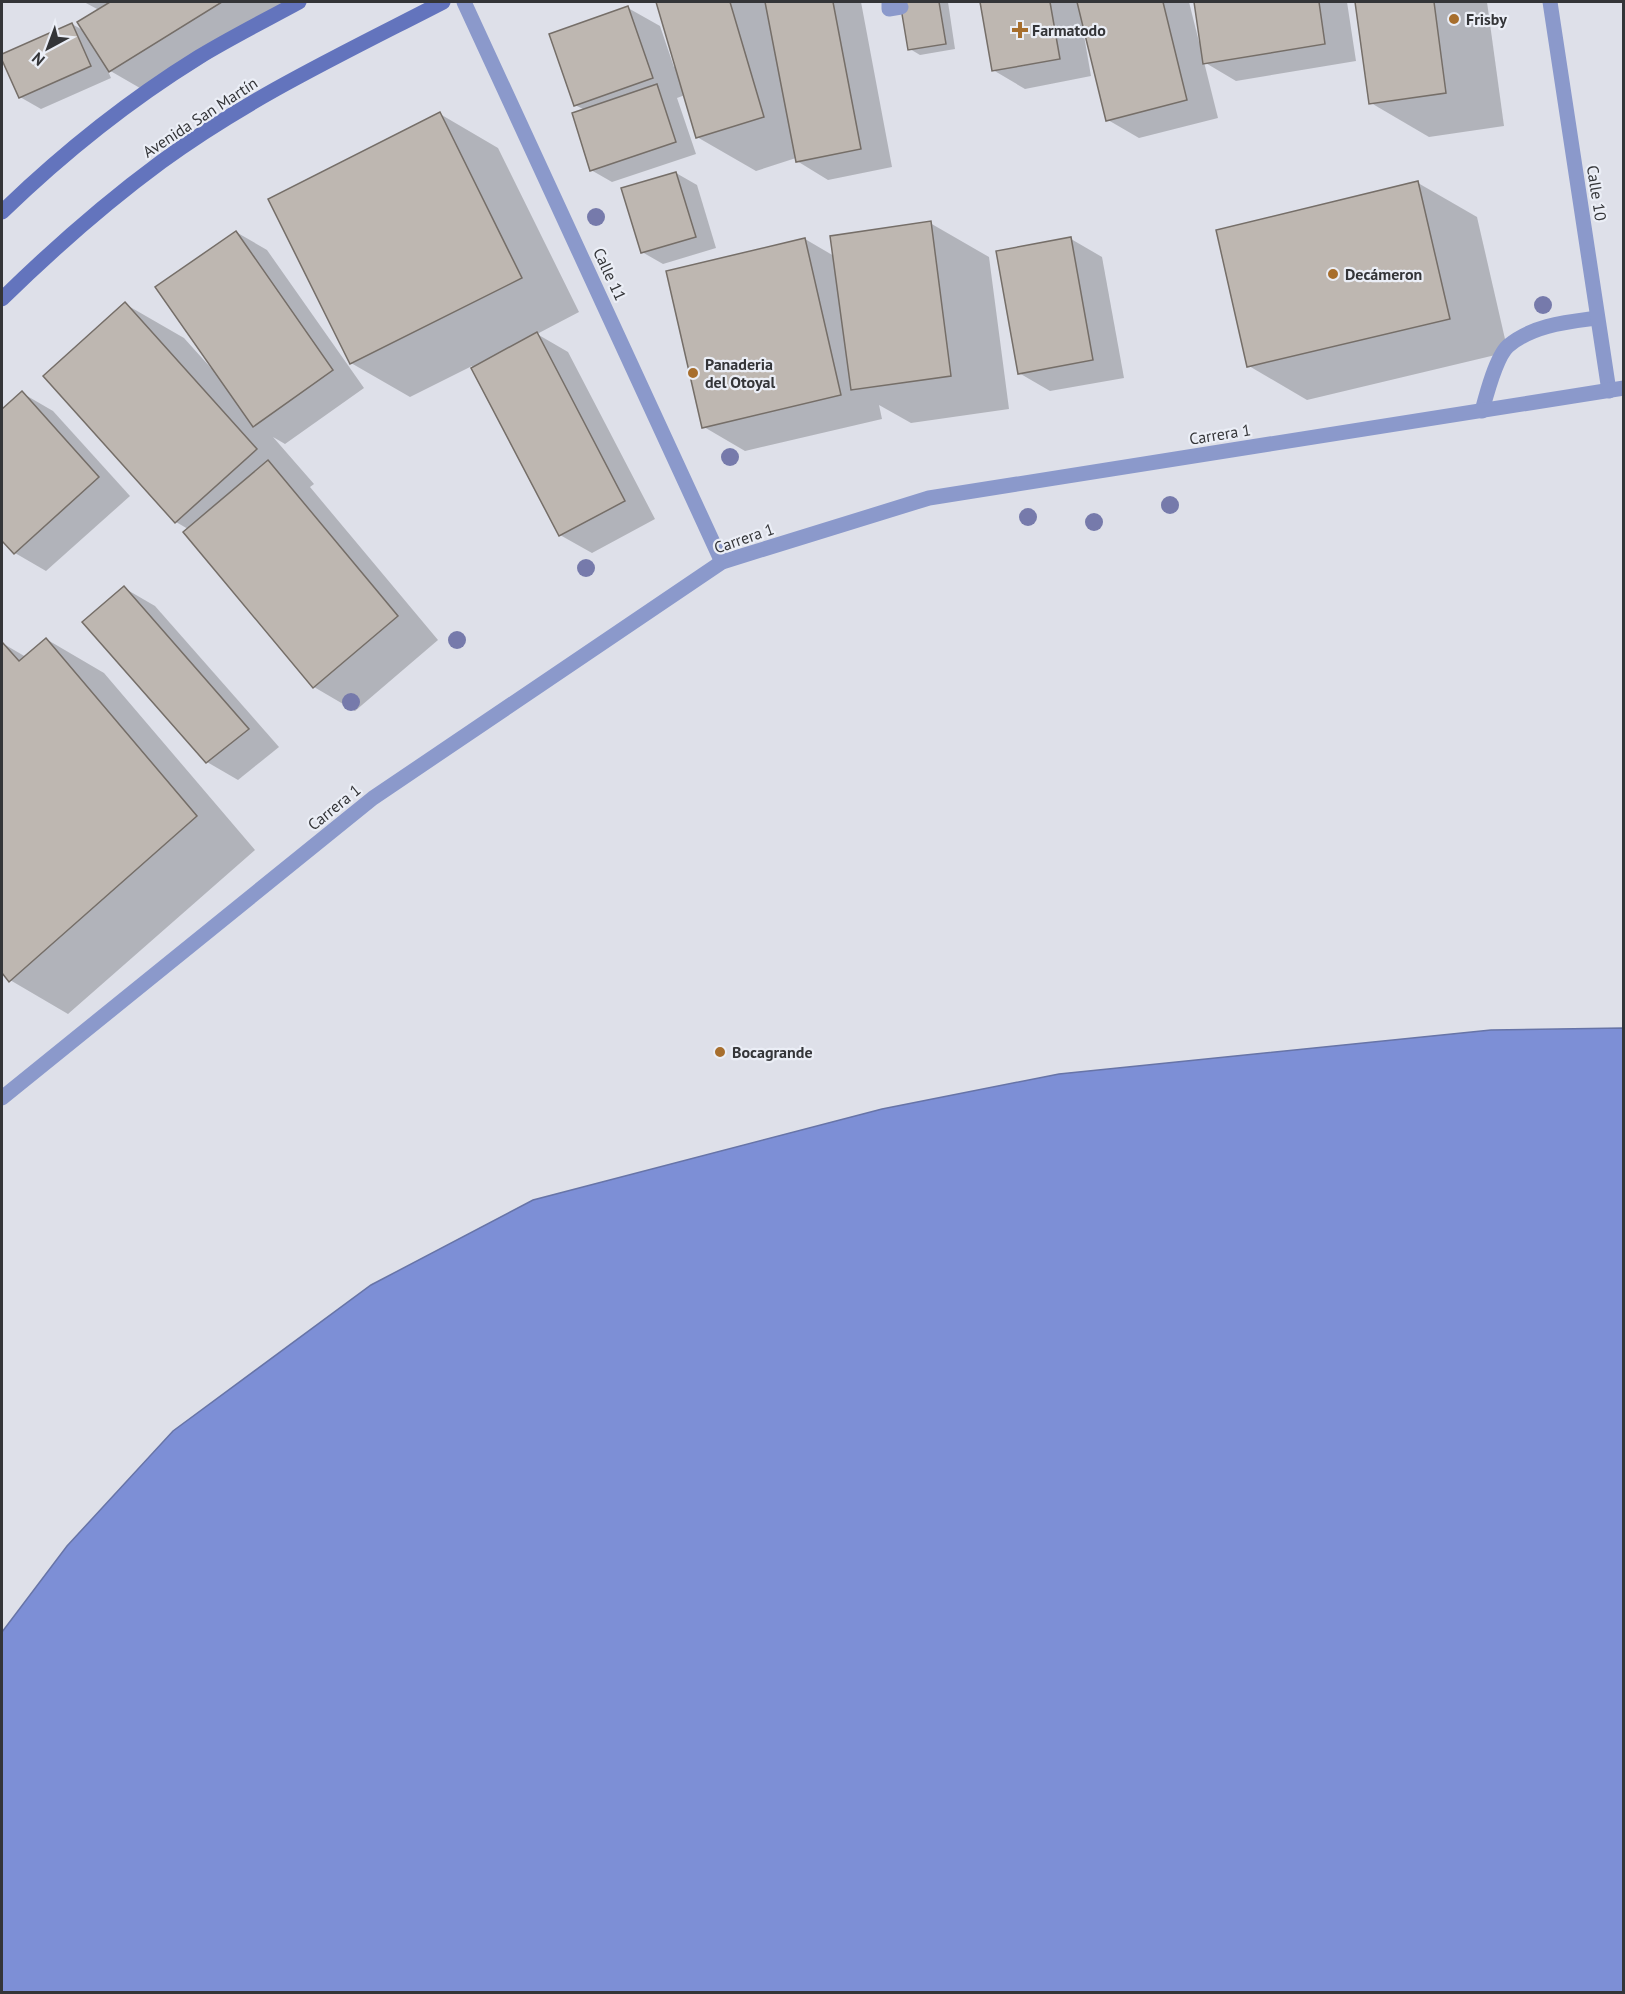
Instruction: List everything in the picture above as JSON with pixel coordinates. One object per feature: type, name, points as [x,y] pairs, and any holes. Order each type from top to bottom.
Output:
[{"type":"main road","points":[[2,212],[49,166],[120,112],[199,57],[299,2]]},
{"type":"main road","name":"Avenida San Martín","points":[[2,299],[68,235],[162,161],[237,112],[443,2]]},
{"type":"street","name":"Calle 11","points":[[464,2],[722,562]]},
{"type":"street","name":"Calle 10","points":[[1550,2],[1597,318],[1616,389]]},
{"type":"street","points":[[1482,411],[1487,391],[1507,347],[1547,326],[1597,318]]},
{"type":"street","name":"Carrera 1","points":[[3,1095],[373,798],[722,562],[929,498],[1616,389]]},
{"type":"water","points":[[1623,1028],[1623,1992],[2,1992],[2,1632],[67,1546],[173,1431],[371,1285],[533,1200],[882,1109],[1059,1074],[1491,1030]]},
{"type":"building","points":[[110,2],[222,2],[109,72],[77,22]]},
{"type":"building","points":[[656,2],[730,2],[764,117],[696,138]]},
{"type":"building","points":[[765,2],[833,2],[861,149],[796,162]]},
{"type":"building","points":[[900,2],[939,2],[946,44],[908,50]]},
{"type":"building","name":"Farmatodo","points":[[980,2],[1050,2],[1060,59],[992,71]]},
{"type":"building","points":[[1077,2],[1163,2],[1187,100],[1106,121]]},
{"type":"building","points":[[1194,2],[1319,2],[1325,44],[1203,64]]},
{"type":"building","points":[[1355,2],[1434,2],[1446,93],[1369,104]]},
{"type":"building","points":[[628,6],[653,78],[574,106],[549,34]]},
{"type":"building","points":[[72,23],[91,66],[19,98],[2,60],[2,54]]},
{"type":"building","points":[[657,84],[676,142],[590,171],[572,113]]},
{"type":"building","points":[[440,112],[522,278],[350,364],[268,199]]},
{"type":"building","points":[[676,172],[696,237],[641,253],[621,188]]},
{"type":"building","name":"Decámeron","points":[[1418,181],[1450,319],[1247,367],[1216,230]]},
{"type":"building","points":[[931,221],[951,376],[851,390],[830,236]]},
{"type":"building","points":[[236,231],[333,370],[253,427],[155,287]]},
{"type":"building","points":[[1071,237],[1093,360],[1018,374],[996,251]]},
{"type":"building","points":[[805,238],[841,395],[702,428],[666,271]]},
{"type":"building","points":[[125,302],[257,449],[175,523],[43,376]]},
{"type":"building","points":[[537,332],[625,501],[559,536],[471,368]]},
{"type":"building","points":[[22,391],[99,477],[14,554],[2,541],[2,409]]},
{"type":"building","points":[[268,460],[398,616],[313,688],[183,532]]},
{"type":"building","points":[[124,586],[249,729],[206,763],[82,622]]},
{"type":"building","points":[[46,638],[197,816],[9,982],[2,973],[2,642],[19,661]]},
{"type":"place","name":"Frisby","points":[[1454,19]]},
{"type":"place","name":"Farmatodo","points":[[1020,30]]},
{"type":"place","name":"Decámeron","points":[[1333,274]]},
{"type":"place","name":"Panaderia del Otoyal","points":[[693,373]]},
{"type":"place","name":"Bocagrande","points":[[720,1052]]}]
